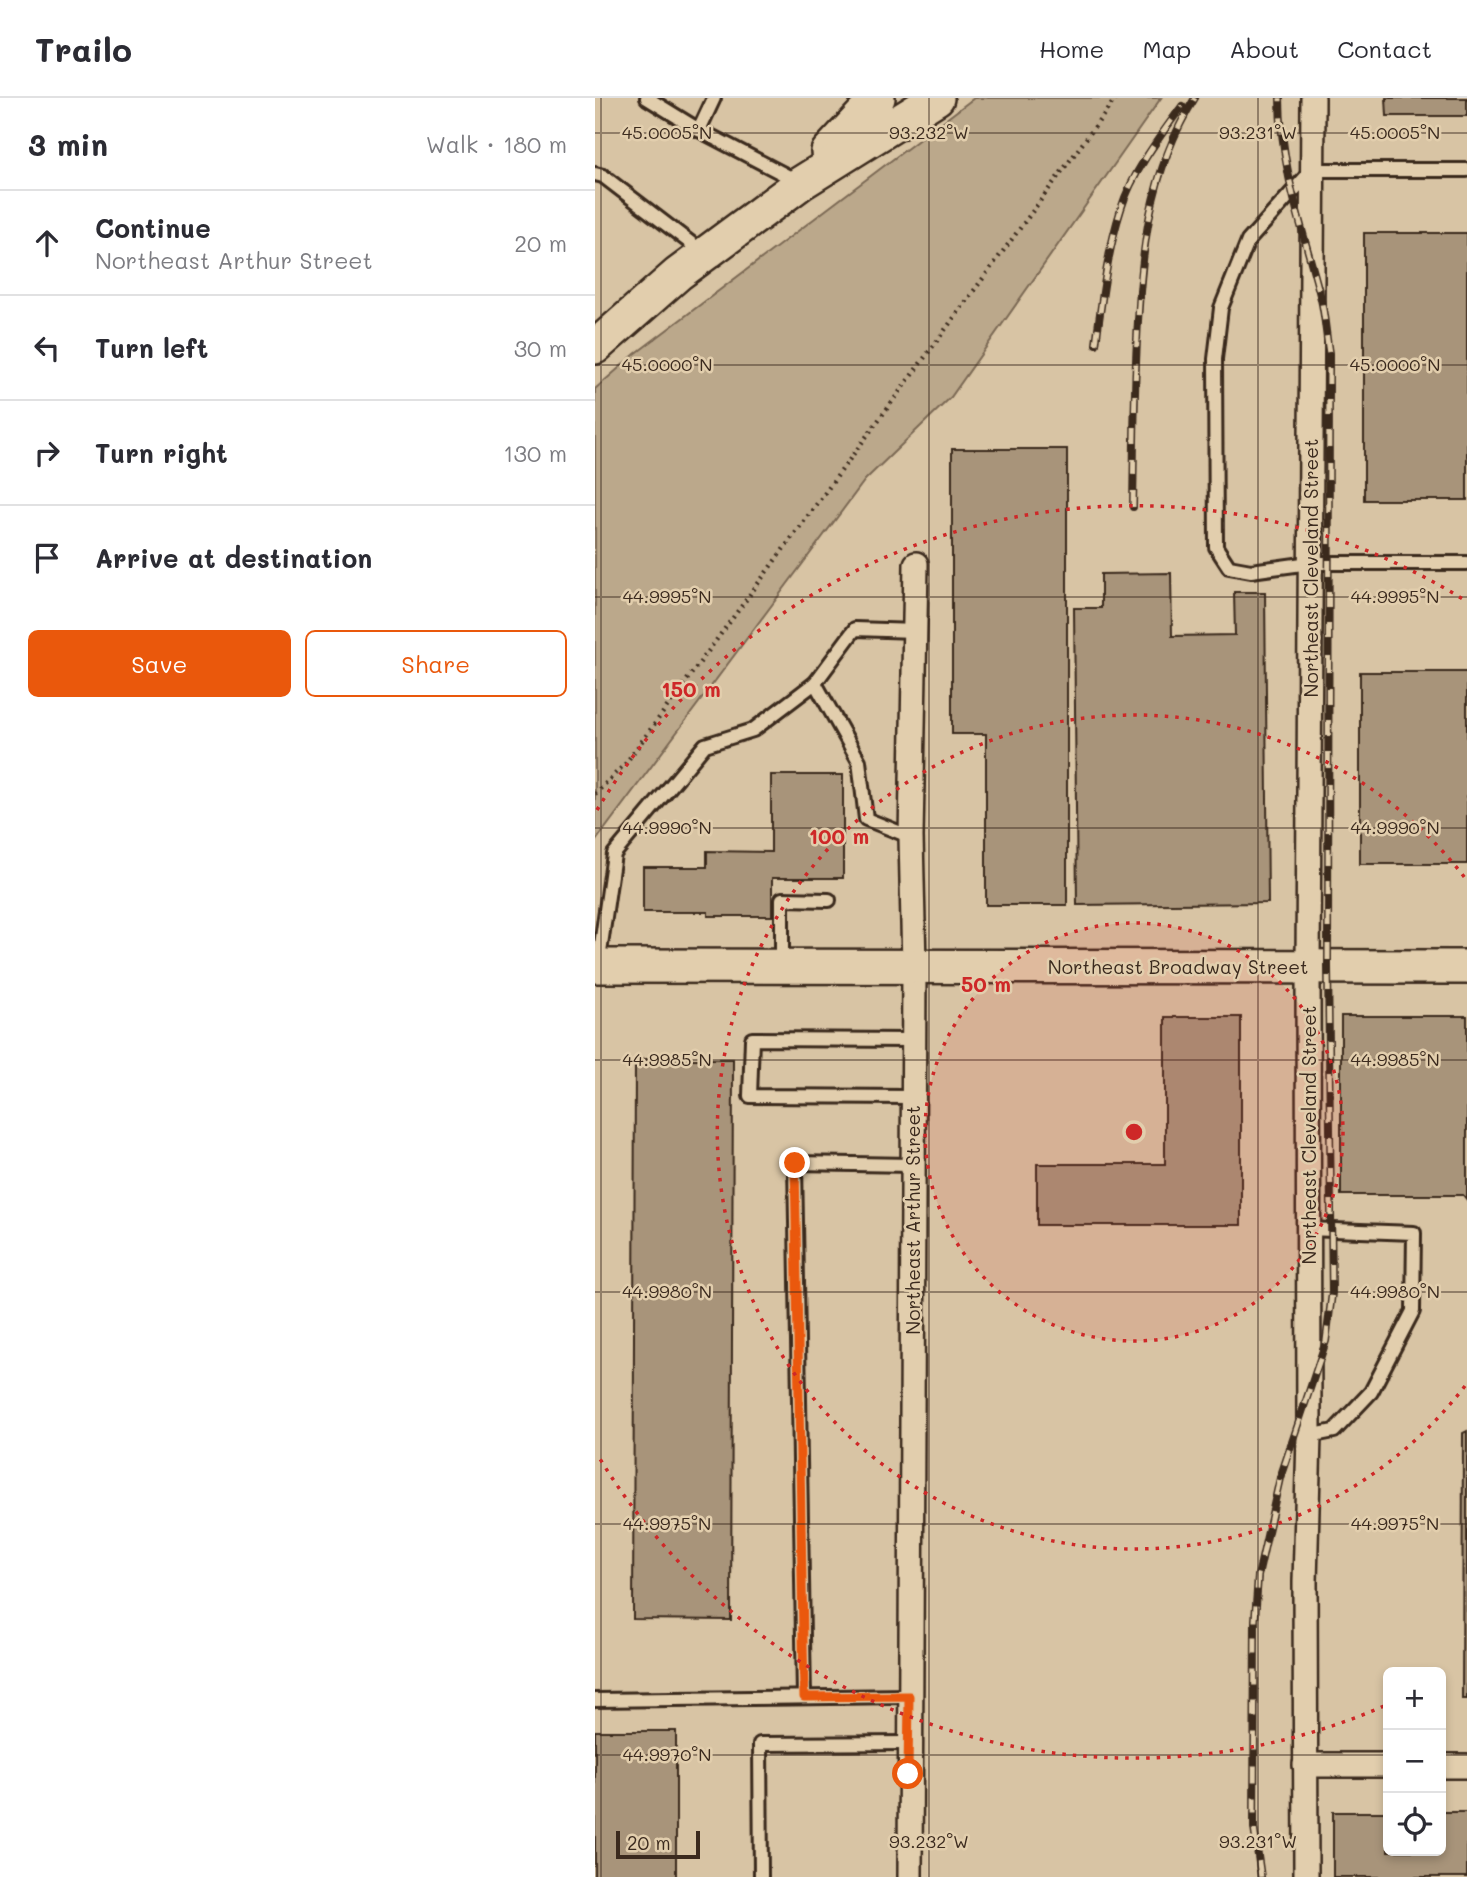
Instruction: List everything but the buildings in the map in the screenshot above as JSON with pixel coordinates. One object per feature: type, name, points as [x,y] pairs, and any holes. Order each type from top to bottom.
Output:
[{"type":"main road","points":[[801,183],[878,98]]},
{"type":"main road","points":[[595,347],[678,274],[801,183],[937,98]]},
{"type":"main road","name":"Northeast Broadway Street","points":[[597,966],[1467,967]]},
{"type":"street","name":"Northeast Cleveland Street","points":[[1306,1877],[1313,98]]},
{"type":"street","name":"Northeast Arthur Street","points":[[910,1877],[914,966],[911,837],[916,564]]},
{"type":"street","points":[[1305,1765],[1383,1765]]},
{"type":"street","points":[[1446,1766],[1467,1766]]},
{"type":"lane","points":[[647,98],[699,130],[801,183]]},
{"type":"lane","points":[[699,130],[714,98]]},
{"type":"lane","points":[[1467,170],[1312,170],[1248,241],[1221,308],[1215,359],[1214,413],[1216,547],[1229,567],[1251,571],[1310,563],[1467,563]]},
{"type":"lane","points":[[595,174],[603,176],[705,254]]},
{"type":"lane","points":[[597,966],[614,854],[705,745],[753,730],[815,683],[855,629],[915,631]]},
{"type":"lane","points":[[815,683],[859,761],[866,819],[911,837]]},
{"type":"lane","points":[[782,966],[782,899],[829,900]]},
{"type":"lane","points":[[912,1040],[752,1039],[750,1096],[913,1097]]},
{"type":"lane","points":[[804,1697],[795,1163],[912,1165]]},
{"type":"lane","points":[[1307,1229],[1414,1233],[1413,1311],[1371,1392],[1334,1431],[1309,1436]]},
{"type":"lane","points":[[595,1700],[909,1696]]},
{"type":"lane","points":[[761,1877],[760,1744],[909,1743]]},
{"type":"path","points":[[595,794],[625,764],[1116,98]]},
{"type":"shaded area","points":[[974,98],[1161,98],[951,397],[865,480],[595,842],[595,389],[635,354]]},
{"type":"railway","points":[[1133,507],[1136,361],[1145,245],[1157,185],[1167,155],[1195,98]]},
{"type":"railway","points":[[1261,1877],[1254,1828],[1255,1620],[1258,1576],[1280,1478],[1326,1341],[1332,1293],[1328,966],[1329,353],[1324,312],[1288,175],[1280,98]]},
{"type":"railway","points":[[1096,344],[1109,259],[1126,195],[1147,155],[1182,106]]},
{"type":"route","points":[[795,1163],[804,1697],[909,1696],[908,1774]]}]
